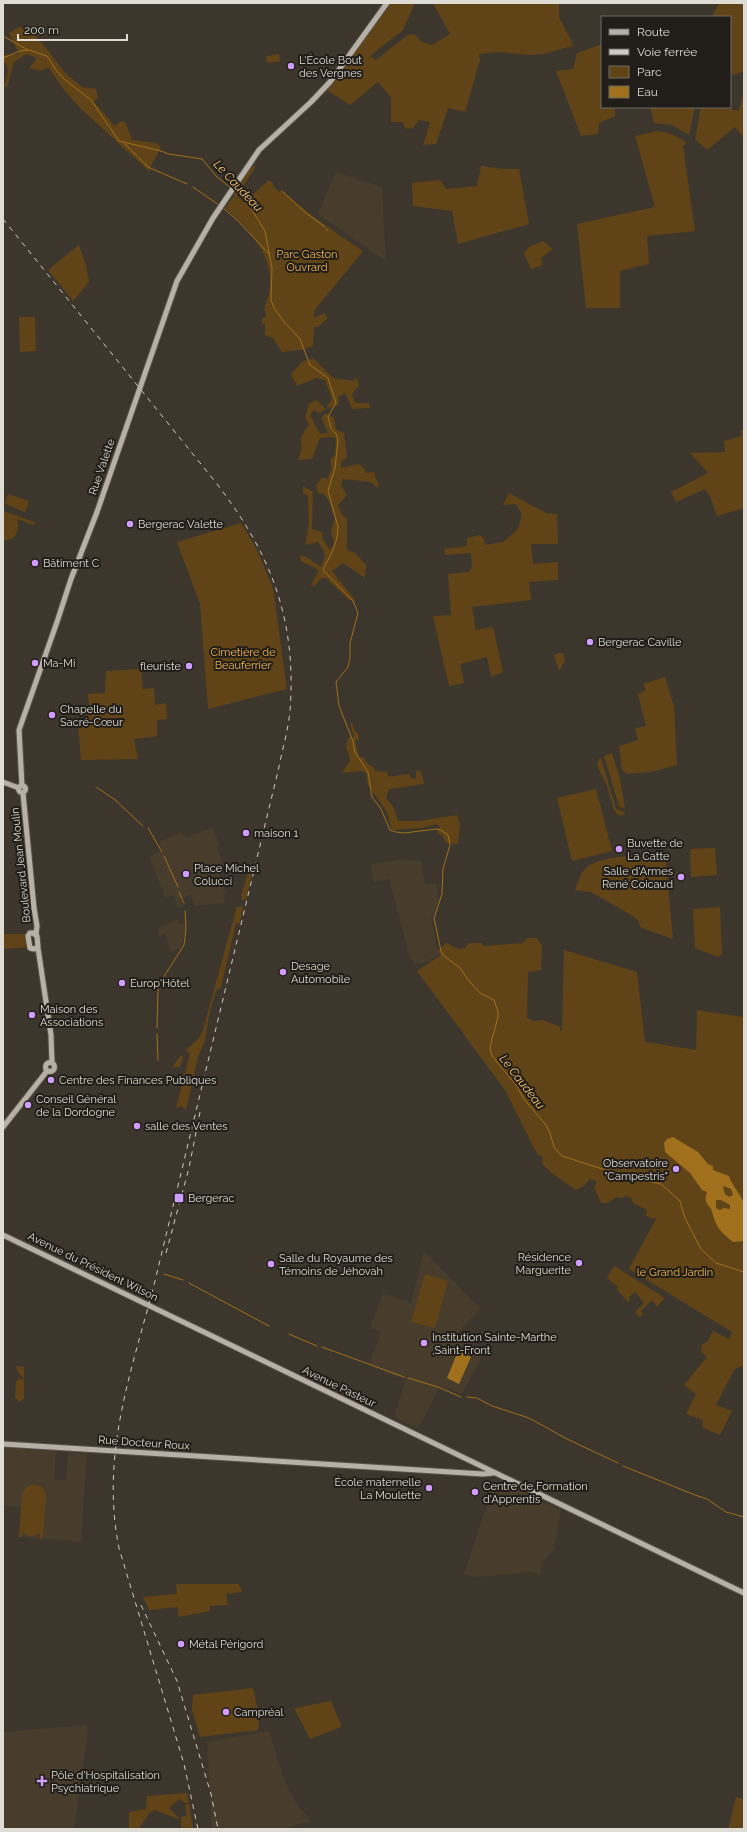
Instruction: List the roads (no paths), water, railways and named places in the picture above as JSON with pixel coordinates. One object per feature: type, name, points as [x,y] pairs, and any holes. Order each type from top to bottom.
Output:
[{"type":"main road","name":"Rue Valette","points":[[20,787],[19,730],[61,610],[74,579],[78,562],[177,281],[191,255],[234,186],[259,150],[311,102],[330,82],[387,3]]},
{"type":"main road","points":[[3,782],[20,787]]},
{"type":"main road","name":"Boulevard Jean Moulin","points":[[20,787],[26,789],[23,793],[37,926],[36,949]]},
{"type":"main road","points":[[3,1127],[47,1071],[51,1072],[55,1066],[52,1063],[53,1051],[39,955],[36,949],[30,948],[28,936],[30,933],[36,934]]},
{"type":"main road","name":"Avenue du Président Wilson","points":[[3,1234],[175,1317]]},
{"type":"main road","name":"Avenue Pasteur","points":[[175,1317],[744,1593]]},
{"type":"main road","name":"Rue Docteur Roux","points":[[3,1444],[483,1474],[495,1473]]},
{"type":"water","points":[[673,1137],[698,1152],[708,1164],[713,1166],[713,1170],[729,1176],[744,1203],[744,1241],[733,1242],[720,1230],[714,1220],[711,1209],[706,1202],[707,1192],[702,1190],[690,1173],[665,1152],[664,1143],[667,1139]],"holes":[[[724,1186],[731,1189],[733,1195],[729,1197],[725,1194]],[[716,1200],[721,1200],[730,1205],[730,1209],[724,1208],[720,1210],[716,1208]]]},
{"type":"water","points":[[458,1351],[471,1357],[459,1384],[447,1378]]},
{"type":"waterway","name":"Le Caudeau","points":[[3,36],[28,50]]},
{"type":"waterway","name":"Le Caudeau","points":[[3,58],[20,51],[29,50],[47,56],[64,79],[91,100],[119,141],[169,154],[202,159],[217,177],[231,188]]},
{"type":"waterway","name":"Le Caudeau","points":[[125,144],[148,167],[187,184]]},
{"type":"waterway","name":"Le Caudeau","points":[[193,187],[219,205]]},
{"type":"waterway","name":"Le Caudeau","points":[[234,190],[249,205],[265,231],[272,268],[271,300],[274,308],[285,323],[300,339],[310,365],[328,378],[336,403],[328,417],[331,428],[337,435],[338,441],[335,468],[328,491],[338,527],[337,538],[333,550],[323,570],[353,601],[358,613],[350,643],[350,658],[348,667],[336,682],[339,706],[353,741],[355,752],[368,772],[372,797],[381,809],[390,830],[404,833],[436,829],[441,830],[448,835],[450,845],[443,869],[442,894],[434,918],[441,951],[443,955],[460,968],[480,993],[494,1000],[498,1017],[490,1048],[492,1056],[517,1086],[523,1098],[546,1125],[554,1147],[562,1156],[618,1174],[661,1184],[680,1201],[685,1218],[701,1249],[716,1263],[744,1272]]},
{"type":"waterway","points":[[282,191],[306,213],[325,227]]},
{"type":"waterway","name":"Le Caudeau","points":[[222,207],[238,221],[269,254]]},
{"type":"waterway","points":[[96,787],[114,799],[143,826]]},
{"type":"waterway","points":[[148,828],[162,852]]},
{"type":"waterway","points":[[164,856],[178,887]]},
{"type":"waterway","points":[[179,892],[184,903]]},
{"type":"waterway","points":[[157,1028],[158,989],[161,981],[184,945],[186,929],[185,911]]},
{"type":"waterway","points":[[157,1034],[158,1060]]},
{"type":"waterway","points":[[164,1274],[183,1280]]},
{"type":"waterway","points":[[189,1283],[269,1326]]},
{"type":"waterway","points":[[289,1334],[317,1346]]},
{"type":"waterway","points":[[322,1347],[404,1377]]},
{"type":"waterway","points":[[408,1378],[438,1387],[461,1397]]},
{"type":"waterway","points":[[467,1397],[477,1398],[492,1406],[529,1418],[567,1439],[618,1463]]},
{"type":"waterway","points":[[623,1466],[707,1499],[726,1512],[744,1517]]},
{"type":"railway","points":[[3,219],[213,479],[233,506],[250,533],[276,587],[284,616],[289,646],[291,677],[290,711],[286,734],[155,1281],[128,1380],[121,1413],[113,1479],[114,1513],[119,1548],[184,1764],[198,1829]]},
{"type":"railway","points":[[166,1253],[189,1168],[200,1112]]},
{"type":"railway","points":[[141,1605],[177,1681],[211,1794],[218,1829]]},
{"type":"place","name":"L'École Bout des Vergnes","points":[[291,66]]},
{"type":"place","name":"Bergerac Valette","points":[[130,524]]},
{"type":"place","name":"Bâtiment C","points":[[35,563]]},
{"type":"place","name":"Bergerac Caville","points":[[590,642]]},
{"type":"place","name":"Ma-Mi","points":[[35,663]]},
{"type":"place","name":"fleuriste","points":[[189,666]]},
{"type":"place","name":"Chapelle du Sacré-Cœur","points":[[52,715]]},
{"type":"place","name":"maison 1","points":[[246,833]]},
{"type":"place","name":"Buvette de La Catte","points":[[619,849]]},
{"type":"place","name":"Place Michel Colucci","points":[[186,874]]},
{"type":"place","name":"Salle d'Armes René Coicaud","points":[[681,877]]},
{"type":"place","name":"Desage Automobile","points":[[283,972]]},
{"type":"place","name":"Europ'Hôtel","points":[[122,983]]},
{"type":"place","name":"Maison des Associations","points":[[32,1015]]},
{"type":"place","name":"Centre des Finances Publiques","points":[[51,1080]]},
{"type":"place","name":"Conseil Général de la Dordogne","points":[[28,1105]]},
{"type":"place","name":"salle des Ventes","points":[[137,1126]]},
{"type":"place","name":"Observatoire \"Campestris\"","points":[[676,1169]]},
{"type":"place","name":"Bergerac","points":[[179,1198]]},
{"type":"place","name":"Résidence Marguerite","points":[[579,1263]]},
{"type":"place","name":"Salle du Royaume des Témoins de Jéhovah","points":[[271,1264]]},
{"type":"place","name":"Institution Sainte-Marthe ,Saint-Front","points":[[424,1343]]},
{"type":"place","name":"École maternelle La Moulette","points":[[429,1488]]},
{"type":"place","name":"Centre de Formation d'Apprentis","points":[[475,1492]]},
{"type":"place","name":"Métal Périgord","points":[[181,1644]]},
{"type":"place","name":"Campréal","points":[[226,1712]]},
{"type":"place","name":"Pôle d'Hospitalisation Psychiatrique","points":[[42,1781]]},
{"type":"park label","name":"Parc Gaston Ouvrard","points":[[307,260]]},
{"type":"park label","name":"Cimetière de Beauferrier","points":[[243,658]]},
{"type":"park label","name":"le Grand Jardin","points":[[675,1272]]}]
